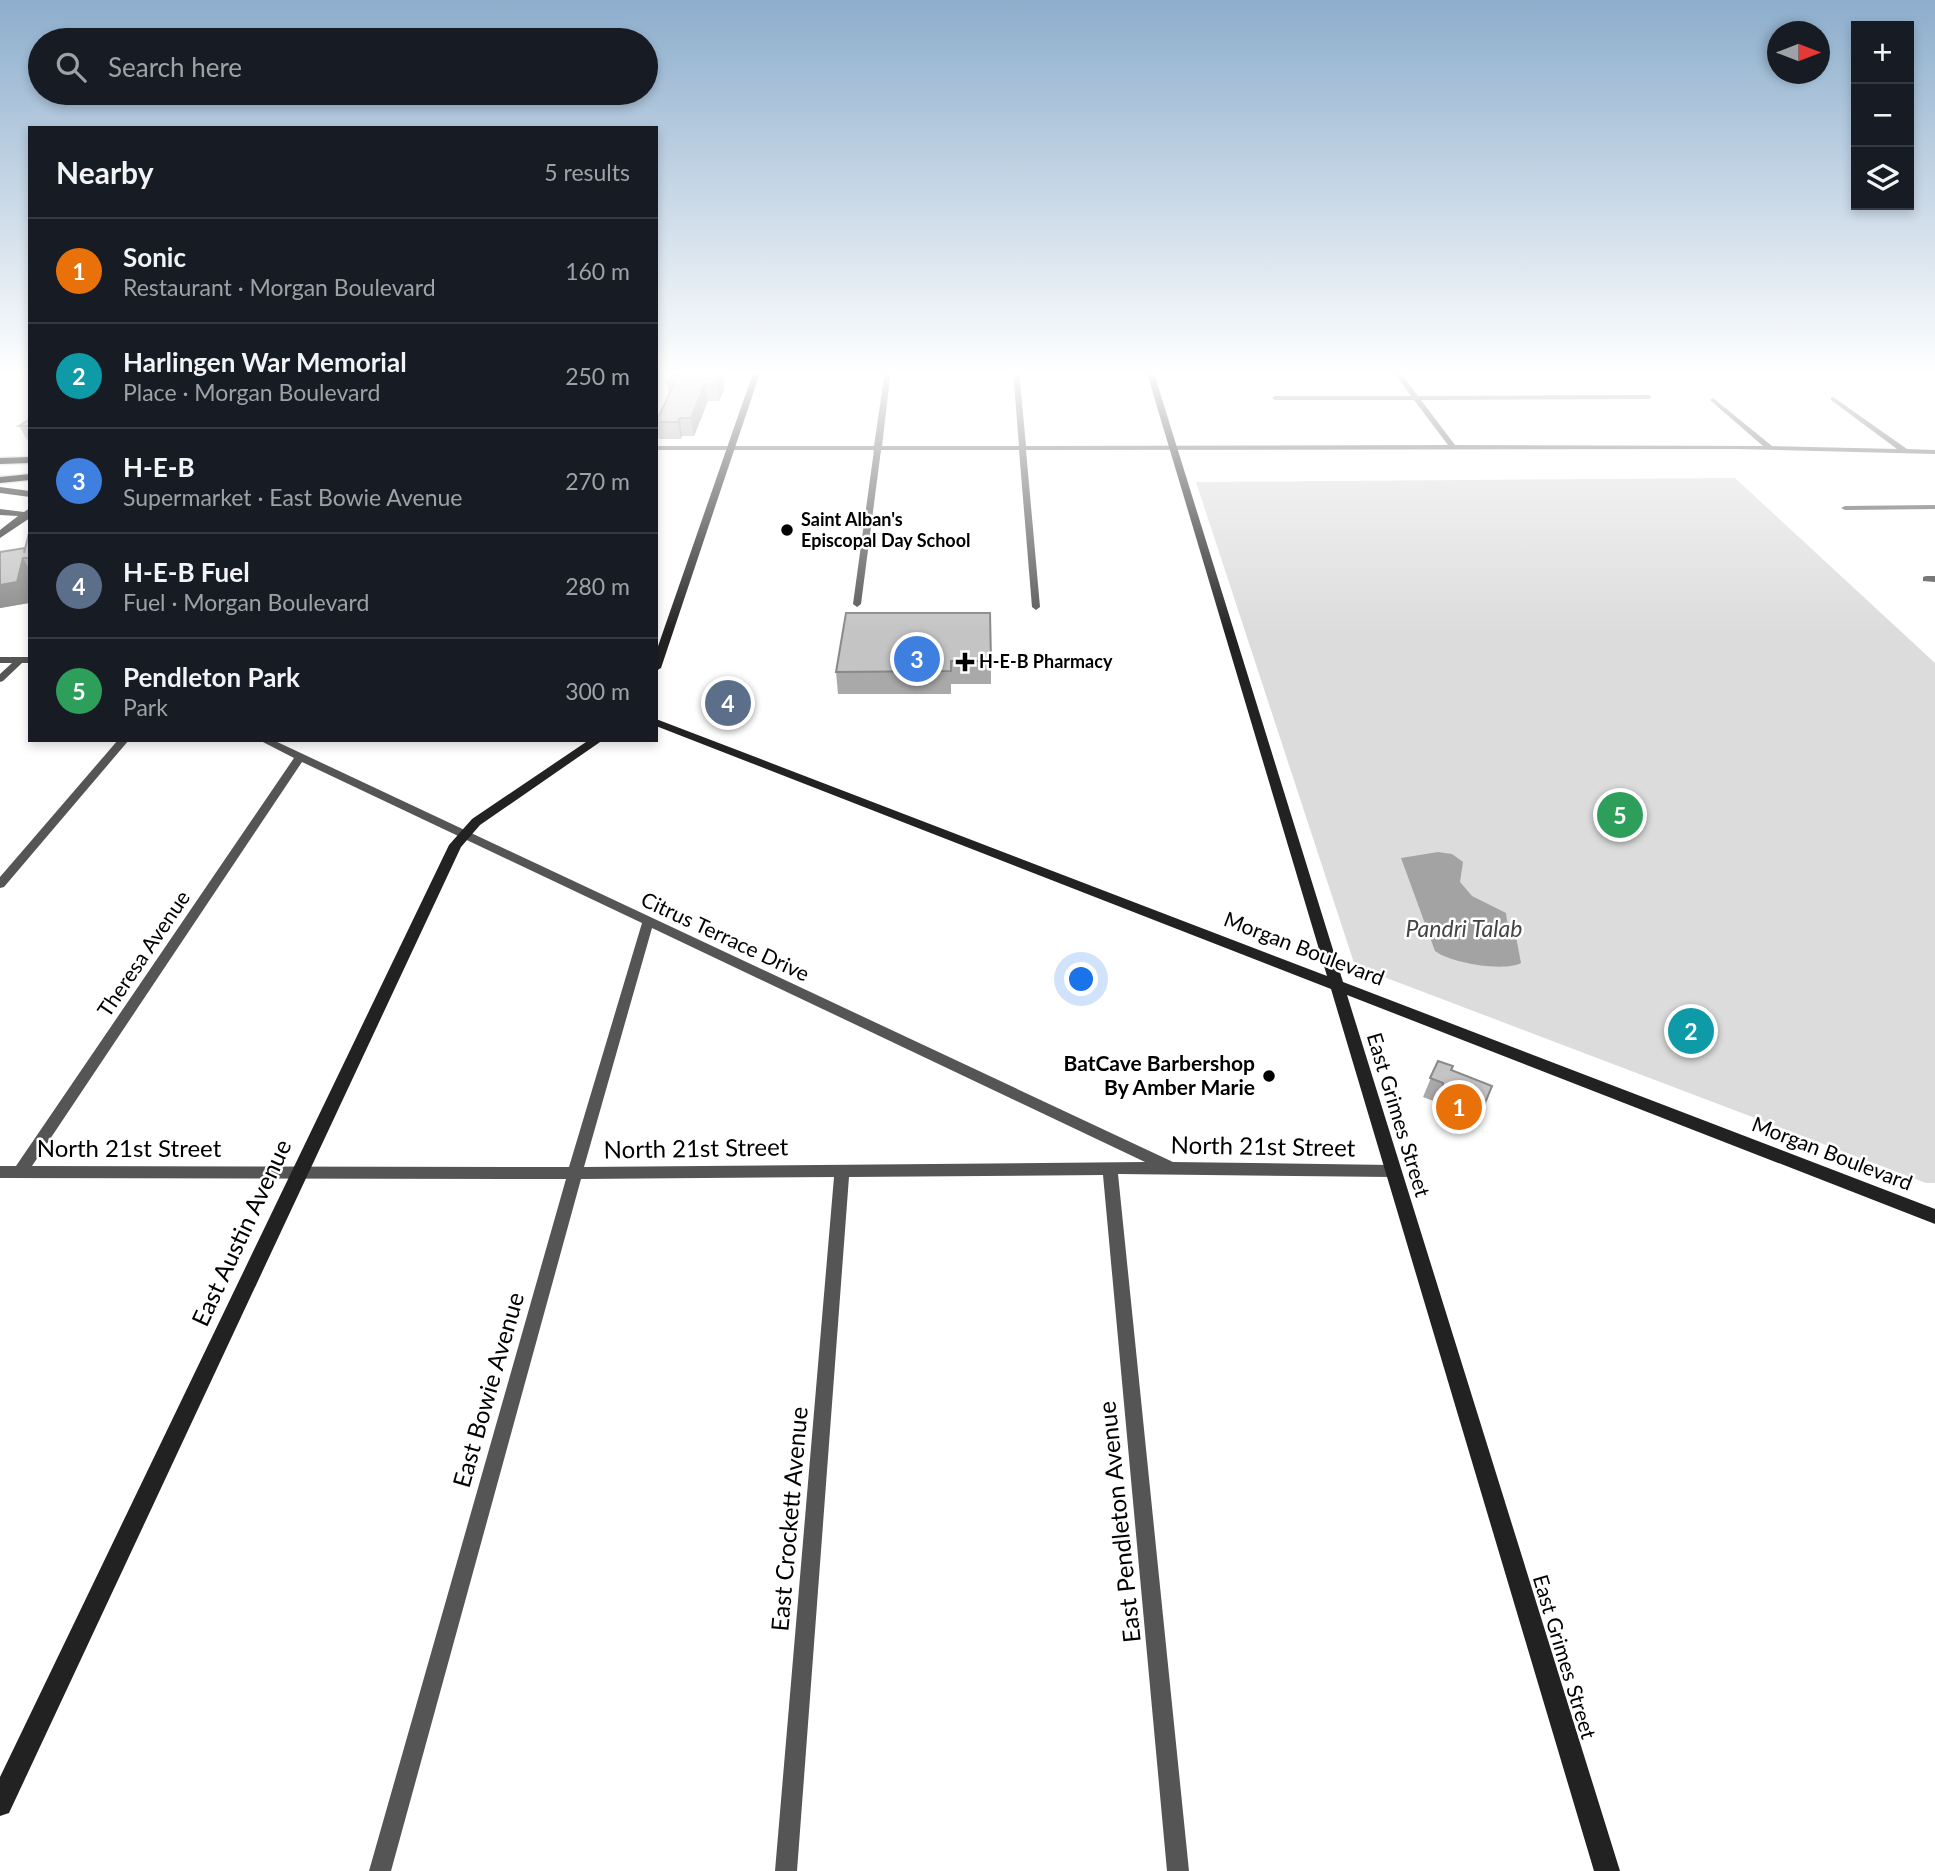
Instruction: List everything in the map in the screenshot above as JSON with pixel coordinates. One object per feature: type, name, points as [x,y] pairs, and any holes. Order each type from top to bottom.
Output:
[{"type":"main road","points":[[0,461],[28,460]]},
{"type":"main road","points":[[0,480],[28,477]]},
{"type":"street","points":[[658,662],[729,457]]},
{"type":"street","points":[[857,604],[876,457]]},
{"type":"street","points":[[1024,457],[1036,607]]},
{"type":"street","name":"East Grimes Street","points":[[1174,457],[1607,1871]]},
{"type":"street","points":[[0,491],[28,494]]},
{"type":"street","points":[[1845,508],[1935,507]]},
{"type":"street","points":[[0,512],[28,514]]},
{"type":"street","points":[[0,535],[28,514]]},
{"type":"street","points":[[0,660],[25,660]]},
{"type":"street","points":[[0,679],[25,660]]},
{"type":"street","name":"Morgan Boulevard","points":[[658,723],[1935,1217]]},
{"type":"street","points":[[0,884],[122,742]]},
{"type":"street","name":"Citrus Terrace Drive","points":[[268,742],[1171,1168]]},
{"type":"street","name":"East Austin Avenue","points":[[0,1804],[455,845],[476,822],[594,742]]},
{"type":"street","name":"Theresa Avenue","points":[[20,1172],[300,757]]},
{"type":"street","name":"East Bowie Avenue","points":[[380,1871],[648,922]]},
{"type":"street","name":"North 21st Street","points":[[0,1172],[575,1173],[1171,1168],[1392,1171]]},
{"type":"street","name":"East Pendleton Avenue","points":[[1110,1169],[1178,1871]]},
{"type":"street","name":"East Crockett Avenue","points":[[786,1871],[842,1170]]},
{"type":"shaded area","points":[[1735,478],[1935,663],[1935,1183],[1926,1183],[1355,966],[1196,482]]},
{"type":"water","name":"Pandri Talab","points":[[1438,852],[1452,854],[1463,862],[1460,882],[1472,896],[1506,913],[1507,921],[1515,931],[1521,963],[1502,967],[1477,965],[1435,951],[1401,858]]},
{"type":"building","points":[[28,537],[28,558],[23,558],[17,582],[0,585],[0,552],[25,548],[24,553]]},
{"type":"building","points":[[846,613],[990,613],[991,661],[951,661],[951,671],[836,672]]},
{"type":"building","points":[[1438,1061],[1453,1066],[1451,1070],[1492,1086],[1483,1108],[1443,1092],[1443,1083],[1430,1078]]},
{"type":"place","name":"Saint Alban's Episcopal Day School","points":[[787,530]]},
{"type":"place","name":"H-E-B","points":[[917,659]]},
{"type":"place","name":"H-E-B Pharmacy","points":[[965,662]]},
{"type":"place","name":"H-E-B Fuel","points":[[728,703]]},
{"type":"place","name":"Pendleton Park","points":[[1620,815]]},
{"type":"place","name":"Harlingen War Memorial","points":[[1691,1031]]},
{"type":"place","name":"BatCave Barbershop By Amber Marie","points":[[1269,1076]]},
{"type":"place","name":"Sonic","points":[[1459,1107]]}]
